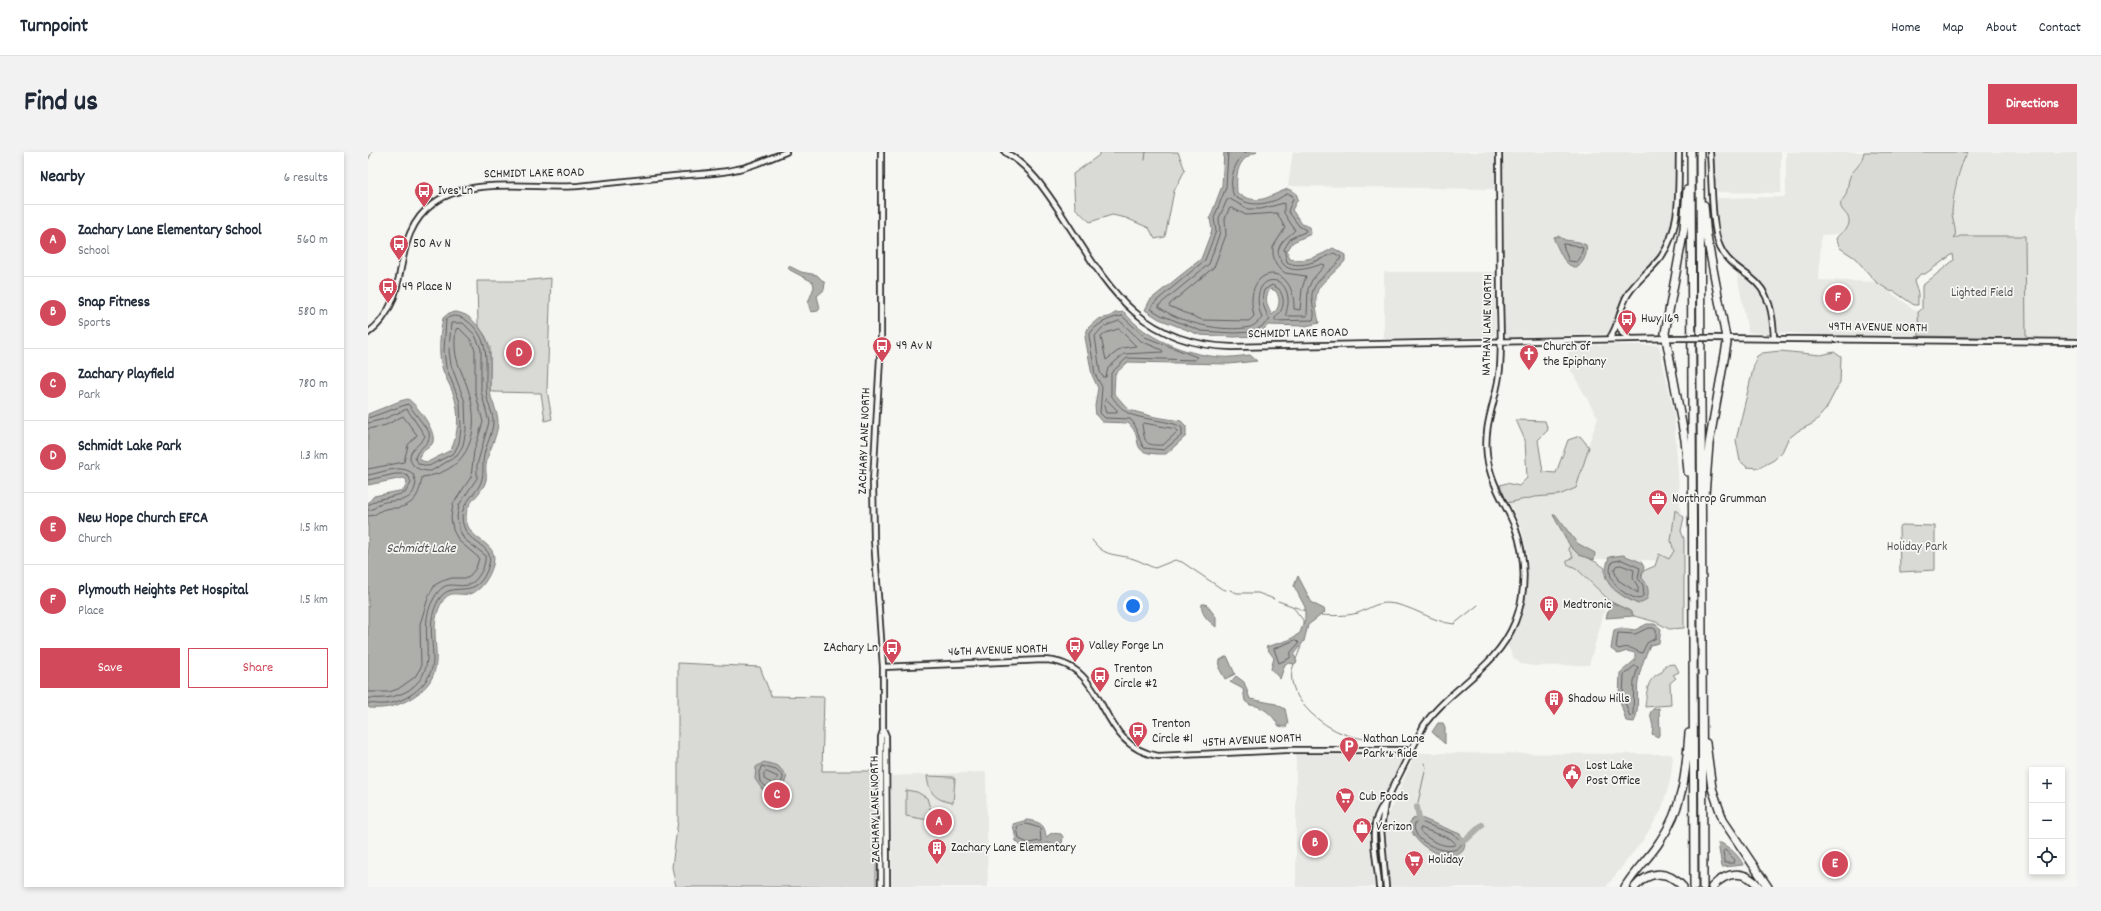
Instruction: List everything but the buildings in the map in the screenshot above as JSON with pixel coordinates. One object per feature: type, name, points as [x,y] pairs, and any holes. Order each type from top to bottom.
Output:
[{"type":"highway","points":[[1691,152],[1684,229],[1665,338],[1686,445],[1692,536]]},
{"type":"highway","points":[[1691,152],[1694,887]]},
{"type":"highway","points":[[1700,152],[1703,887]]},
{"type":"highway","points":[[1700,163],[1707,237],[1727,338],[1708,451],[1701,536]]},
{"type":"highway","points":[[1625,887],[1665,833],[1682,795],[1692,691]]},
{"type":"highway","points":[[1702,703],[1708,769],[1714,796],[1729,831],[1762,875],[1768,887]]},
{"type":"highway","points":[[1635,887],[1646,877],[1655,874],[1670,875],[1683,887]]},
{"type":"highway","points":[[1712,887],[1725,876],[1733,874],[1748,878],[1759,887]]},
{"type":"street","name":"SCHMIDT LAKE ROAD","points":[[368,333],[378,325],[394,300],[398,286],[404,249],[412,228],[418,218],[434,203],[455,191],[483,186],[579,186],[723,172],[749,166],[786,152]]},
{"type":"street","name":"ZACHARY LANE NORTH","points":[[881,152],[881,340],[873,482],[875,554],[883,667],[884,731],[886,743],[887,887]]},
{"type":"street","name":"SCHMIDT LAKE ROAD","points":[[1005,152],[1017,159],[1036,177],[1102,277],[1121,300],[1144,320],[1170,334],[1193,342],[1226,347],[1609,338],[1678,338]]},
{"type":"street","name":"NATHAN LANE NORTH","points":[[1379,887],[1375,830],[1380,809],[1385,803],[1424,725],[1439,705],[1483,669],[1502,647],[1520,608],[1524,581],[1522,553],[1514,526],[1492,480],[1486,443],[1488,417],[1500,369],[1499,152]]},
{"type":"street","points":[[1609,338],[1618,323],[1622,307],[1629,292],[1658,260],[1669,241],[1676,214],[1680,152]]},
{"type":"street","points":[[1710,152],[1718,241],[1730,262],[1754,281],[1764,293],[1772,312],[1774,338]]},
{"type":"street","points":[[1618,323],[1622,333],[1630,338]]},
{"type":"street","name":"49TH AVENUE NORTH","points":[[1678,338],[2077,342]]},
{"type":"street","name":"46TH AVENUE NORTH","points":[[883,667],[1043,660],[1060,662],[1076,669],[1086,678],[1109,719]]},
{"type":"street","name":"45TH AVENUE NORTH","points":[[1109,719],[1119,734],[1131,746],[1142,752],[1158,756],[1286,750],[1411,750]]},
{"type":"street","name":"ZACHARY LANE NORTH","points":[[881,887],[880,779],[881,737],[884,731]]},
{"type":"street","name":"NATHAN LANE NORTH","points":[[1385,803],[1381,829],[1386,887]]},
{"type":"street","points":[[1376,887],[1378,872]]},
{"type":"shaded area","points":[[1293,152],[1495,152],[1495,189],[1288,186]]},
{"type":"shaded area","points":[[1503,152],[1678,152],[1674,214],[1666,243],[1655,261],[1628,289],[1619,308],[1613,331],[1610,334],[1508,337],[1504,334]]},
{"type":"shaded area","points":[[1713,152],[1781,152],[1781,193],[1717,192]]},
{"type":"shaded area","points":[[1786,152],[1864,152],[1862,159],[1852,174],[1846,193],[1841,202],[1845,214],[1849,217],[1849,226],[1838,234],[1821,235],[1819,280],[1876,282],[1918,312],[1919,336],[1817,335],[1778,332],[1772,304],[1767,293],[1729,257],[1723,246],[1718,233],[1716,201],[1719,198],[1784,197],[1786,192]]},
{"type":"shaded area","points":[[1968,152],[2077,152],[2077,338],[2026,338],[2025,236],[1953,240],[1955,231],[1952,221],[1952,210],[1962,162]]},
{"type":"shaded area","points":[[1384,272],[1496,272],[1495,334],[1491,337],[1384,339]]},
{"type":"shaded area","points":[[1737,274],[1751,282],[1764,298],[1770,323],[1768,334],[1748,332]]},
{"type":"shaded area","points":[[1568,345],[1659,345],[1674,415],[1684,561],[1568,558],[1567,564],[1576,568],[1608,599],[1589,665],[1534,666],[1521,664],[1513,657],[1507,644],[1520,622],[1525,600],[1528,557],[1522,530],[1508,499],[1575,483],[1598,418],[1569,367]]},
{"type":"shaded area","points":[[1296,751],[1400,753],[1402,755],[1403,758],[1375,816],[1375,887],[1296,887]]},
{"type":"shaded area","points":[[1418,753],[1671,754],[1673,758],[1670,781],[1661,811],[1643,840],[1606,887],[1390,887],[1383,831],[1387,818],[1414,756]]},
{"type":"shaded area","points":[[986,772],[988,887],[892,887],[891,776]]},
{"type":"green space","points":[[1101,152],[1178,152],[1185,170],[1174,191],[1165,237],[1155,239],[1149,228],[1126,218],[1112,215],[1090,222],[1075,208],[1073,174],[1098,156]]},
{"type":"green space","name":"Lighted Field","points":[[1864,152],[1968,152],[1959,172],[1954,198],[1952,212],[1955,233],[1954,239],[1960,236],[2025,236],[2026,338],[1919,336],[1918,312],[1922,309],[1922,286],[1954,260],[1953,254],[1925,274],[1920,274],[1914,282],[1918,293],[1918,305],[1914,305],[1895,292],[1890,291],[1876,282],[1855,258],[1840,248],[1836,239],[1847,228],[1849,223],[1848,217],[1841,208],[1841,202],[1845,197],[1851,175],[1861,161]]},
{"type":"green space","points":[[551,278],[547,390],[552,419],[545,421],[541,393],[493,392],[490,390],[490,347],[486,337],[478,325],[477,281],[521,281]]},
{"type":"green space","points":[[1780,351],[1821,355],[1834,352],[1841,357],[1840,382],[1826,409],[1814,423],[1798,431],[1788,439],[1782,452],[1774,460],[1759,468],[1747,467],[1740,461],[1736,440],[1756,357],[1762,353]]},
{"type":"green space","points":[[1516,420],[1545,421],[1548,430],[1538,440],[1543,472],[1556,473],[1568,440],[1580,436],[1589,447],[1576,488],[1559,495],[1535,497],[1507,503],[1500,485],[1507,483],[1519,486],[1527,478],[1525,440]]},
{"type":"green space","points":[[1675,510],[1684,517],[1681,531],[1684,539],[1684,628],[1669,629],[1656,622],[1634,616],[1630,611],[1611,602],[1576,568],[1567,564],[1567,561],[1573,557],[1568,548],[1570,546],[1605,568],[1605,574],[1610,585],[1615,590],[1638,604],[1643,571],[1655,566],[1659,554],[1669,559],[1674,551],[1671,541]]},
{"type":"green space","name":"Holiday Park","points":[[1902,525],[1935,526],[1935,570],[1900,572],[1899,527]]},
{"type":"green space","points":[[678,663],[760,667],[771,696],[824,697],[822,771],[876,771],[876,887],[676,887],[672,867],[678,820]]},
{"type":"green space","points":[[1675,664],[1679,672],[1673,675],[1676,678],[1670,683],[1671,705],[1645,707],[1650,682],[1662,672],[1665,665]]},
{"type":"green space","points":[[927,776],[953,777],[955,779],[953,803],[942,800],[934,795]]},
{"type":"green space","points":[[906,790],[917,792],[927,798],[934,821],[906,816]]},
{"type":"water","points":[[1224,152],[1257,152],[1250,155],[1241,163],[1237,174],[1237,193],[1245,197],[1258,200],[1288,189],[1296,193],[1298,199],[1292,210],[1302,224],[1310,227],[1311,234],[1293,242],[1287,251],[1290,259],[1302,260],[1313,258],[1333,248],[1345,255],[1345,261],[1324,282],[1317,292],[1316,300],[1319,323],[1306,326],[1268,325],[1257,336],[1234,337],[1200,335],[1159,319],[1145,310],[1150,300],[1201,259],[1212,230],[1210,218],[1222,186]],"holes":[[[1271,289],[1276,291],[1279,298],[1279,304],[1277,310],[1272,315],[1267,305],[1266,298]]]},
{"type":"water","points":[[1558,236],[1565,240],[1579,242],[1586,245],[1585,257],[1578,267],[1569,265],[1563,258],[1554,240],[1554,237]]},
{"type":"water","points":[[789,266],[801,272],[817,275],[825,283],[824,290],[817,296],[820,308],[818,311],[811,312],[808,303],[814,287],[813,282],[790,270],[788,268]]},
{"type":"water","name":"Schmidt Lake","points":[[456,312],[465,315],[474,322],[482,331],[489,347],[490,393],[497,413],[498,427],[487,460],[486,480],[481,490],[468,507],[466,517],[468,526],[472,532],[492,551],[494,557],[493,565],[490,574],[481,587],[473,593],[451,594],[442,602],[437,615],[435,628],[436,664],[433,676],[426,687],[413,697],[398,705],[382,708],[370,708],[368,707],[368,503],[374,496],[404,490],[407,483],[406,479],[403,478],[368,485],[368,414],[408,399],[417,407],[426,420],[432,434],[432,444],[419,457],[422,461],[428,462],[451,450],[456,436],[458,414],[453,393],[442,367],[440,342],[443,318],[449,313]]},
{"type":"water","points":[[1124,312],[1143,330],[1167,344],[1180,349],[1219,357],[1250,355],[1257,361],[1229,364],[1128,362],[1115,374],[1114,393],[1129,410],[1155,417],[1181,421],[1186,426],[1186,436],[1166,454],[1153,454],[1145,452],[1141,449],[1138,445],[1133,429],[1128,423],[1102,422],[1096,415],[1095,406],[1098,388],[1092,375],[1085,337],[1088,328],[1098,319],[1109,317],[1115,313]]},
{"type":"water","points":[[1555,514],[1577,543],[1595,553],[1594,560],[1579,555],[1570,546],[1553,515]]},
{"type":"water","points":[[1623,555],[1641,562],[1644,567],[1641,577],[1647,587],[1648,596],[1647,599],[1638,604],[1617,592],[1608,581],[1606,575],[1606,567],[1609,557]]},
{"type":"water","points":[[1298,576],[1312,603],[1324,609],[1325,612],[1308,625],[1304,641],[1294,655],[1297,662],[1294,664],[1285,664],[1280,679],[1271,669],[1274,658],[1266,647],[1289,640],[1300,633],[1305,619],[1305,607],[1294,586]]},
{"type":"water","points":[[1611,602],[1630,611],[1634,616],[1606,618]]},
{"type":"water","points":[[1202,604],[1206,604],[1216,617],[1216,627],[1208,620],[1202,611]]},
{"type":"water","points":[[1647,624],[1655,624],[1661,629],[1659,643],[1650,645],[1641,667],[1638,681],[1637,712],[1634,722],[1626,721],[1619,697],[1620,673],[1635,660],[1635,653],[1627,651],[1618,654],[1611,649],[1614,630],[1621,628],[1635,630]]},
{"type":"water","points":[[1227,656],[1235,674],[1225,679],[1219,668],[1220,660]]},
{"type":"water","points":[[1236,676],[1244,682],[1250,699],[1276,704],[1285,709],[1288,723],[1286,727],[1279,726],[1274,718],[1263,709],[1250,705],[1245,701],[1243,689],[1230,682]]},
{"type":"water","points":[[1659,708],[1660,732],[1658,737],[1652,734],[1653,727],[1650,713],[1653,709]]},
{"type":"water","points":[[1438,723],[1443,723],[1445,727],[1445,744],[1432,732]]},
{"type":"water","points":[[764,762],[778,766],[787,776],[783,787],[773,794],[762,789],[755,779],[756,767]]},
{"type":"water","points":[[1414,818],[1421,818],[1460,834],[1465,843],[1464,849],[1459,854],[1448,855],[1440,854],[1425,847],[1414,836],[1411,829],[1410,822]]},
{"type":"water","points":[[1027,820],[1041,824],[1046,837],[1052,833],[1061,834],[1063,837],[1062,843],[1059,845],[1045,843],[1035,846],[1021,846],[1016,841],[1013,824]]},
{"type":"water","points":[[1718,843],[1721,843],[1734,852],[1743,865],[1722,867]]},
{"type":"waterway","points":[[368,160],[372,152]]},
{"type":"waterway","points":[[1145,160],[1146,152]]},
{"type":"waterway","points":[[1092,540],[1101,550],[1111,554],[1134,559],[1155,568],[1175,560],[1182,562],[1222,589],[1226,590]]},
{"type":"waterway","points":[[1230,590],[1237,593],[1258,593],[1274,599]]},
{"type":"waterway","points":[[1278,601],[1306,611]]},
{"type":"waterway","points":[[1321,615],[1340,616],[1353,614],[1376,605],[1387,603],[1404,606],[1437,620],[1454,624],[1478,605]]},
{"type":"waterway","points":[[1293,607],[1303,620],[1303,624]]},
{"type":"waterway","points":[[1296,659],[1301,647]]},
{"type":"waterway","points":[[1294,664],[1291,675],[1293,686],[1298,697],[1315,717],[1336,731],[1353,737],[1399,742]]},
{"type":"waterway","points":[[1417,807],[1426,767],[1424,763]]},
{"type":"waterway","points":[[1417,807],[1420,824]]},
{"type":"waterway","points":[[1458,842],[1467,839],[1482,825]]},
{"type":"place","name":"Ives Ln","points":[[424,208]]},
{"type":"place","name":"50 Av N","points":[[399,261]]},
{"type":"place","name":"Plymouth Heights Pet Hospital","points":[[1838,298]]},
{"type":"place","name":"49 Place N","points":[[388,304]]},
{"type":"place","name":"Hwy 169","points":[[1627,336]]},
{"type":"place","name":"Schmidt Lake Park","points":[[519,353]]},
{"type":"place","name":"49 Av N","points":[[882,363]]},
{"type":"place","name":"Church of the Epiphany","points":[[1529,371]]},
{"type":"place","name":"Northrop Grumman","points":[[1658,516]]},
{"type":"place","name":"Medtronic","points":[[1549,622]]},
{"type":"place","name":"Valley Forge Ln","points":[[1075,663]]},
{"type":"place","name":"ZAchary Ln","points":[[892,665]]},
{"type":"place","name":"Trenton Circle #2","points":[[1100,693]]},
{"type":"place","name":"Shadow Hills","points":[[1554,716]]},
{"type":"place","name":"Trenton Circle #1","points":[[1138,748]]},
{"type":"place","name":"Nathan Lane Park & Ride","points":[[1349,763]]},
{"type":"place","name":"Lost Lake Post Office","points":[[1572,790]]},
{"type":"place","name":"Zachary Playfield","points":[[777,795]]},
{"type":"place","name":"Cub Foods","points":[[1345,814]]},
{"type":"place","name":"Zachary Lane Elementary School","points":[[939,822]]},
{"type":"place","name":"Snap Fitness","points":[[1315,843]]},
{"type":"place","name":"Verizon","points":[[1362,844]]},
{"type":"place","name":"New Hope Church EFCA","points":[[1835,864]]},
{"type":"place","name":"Zachary Lane Elementary","points":[[937,865]]},
{"type":"place","name":"Holiday","points":[[1414,877]]}]
